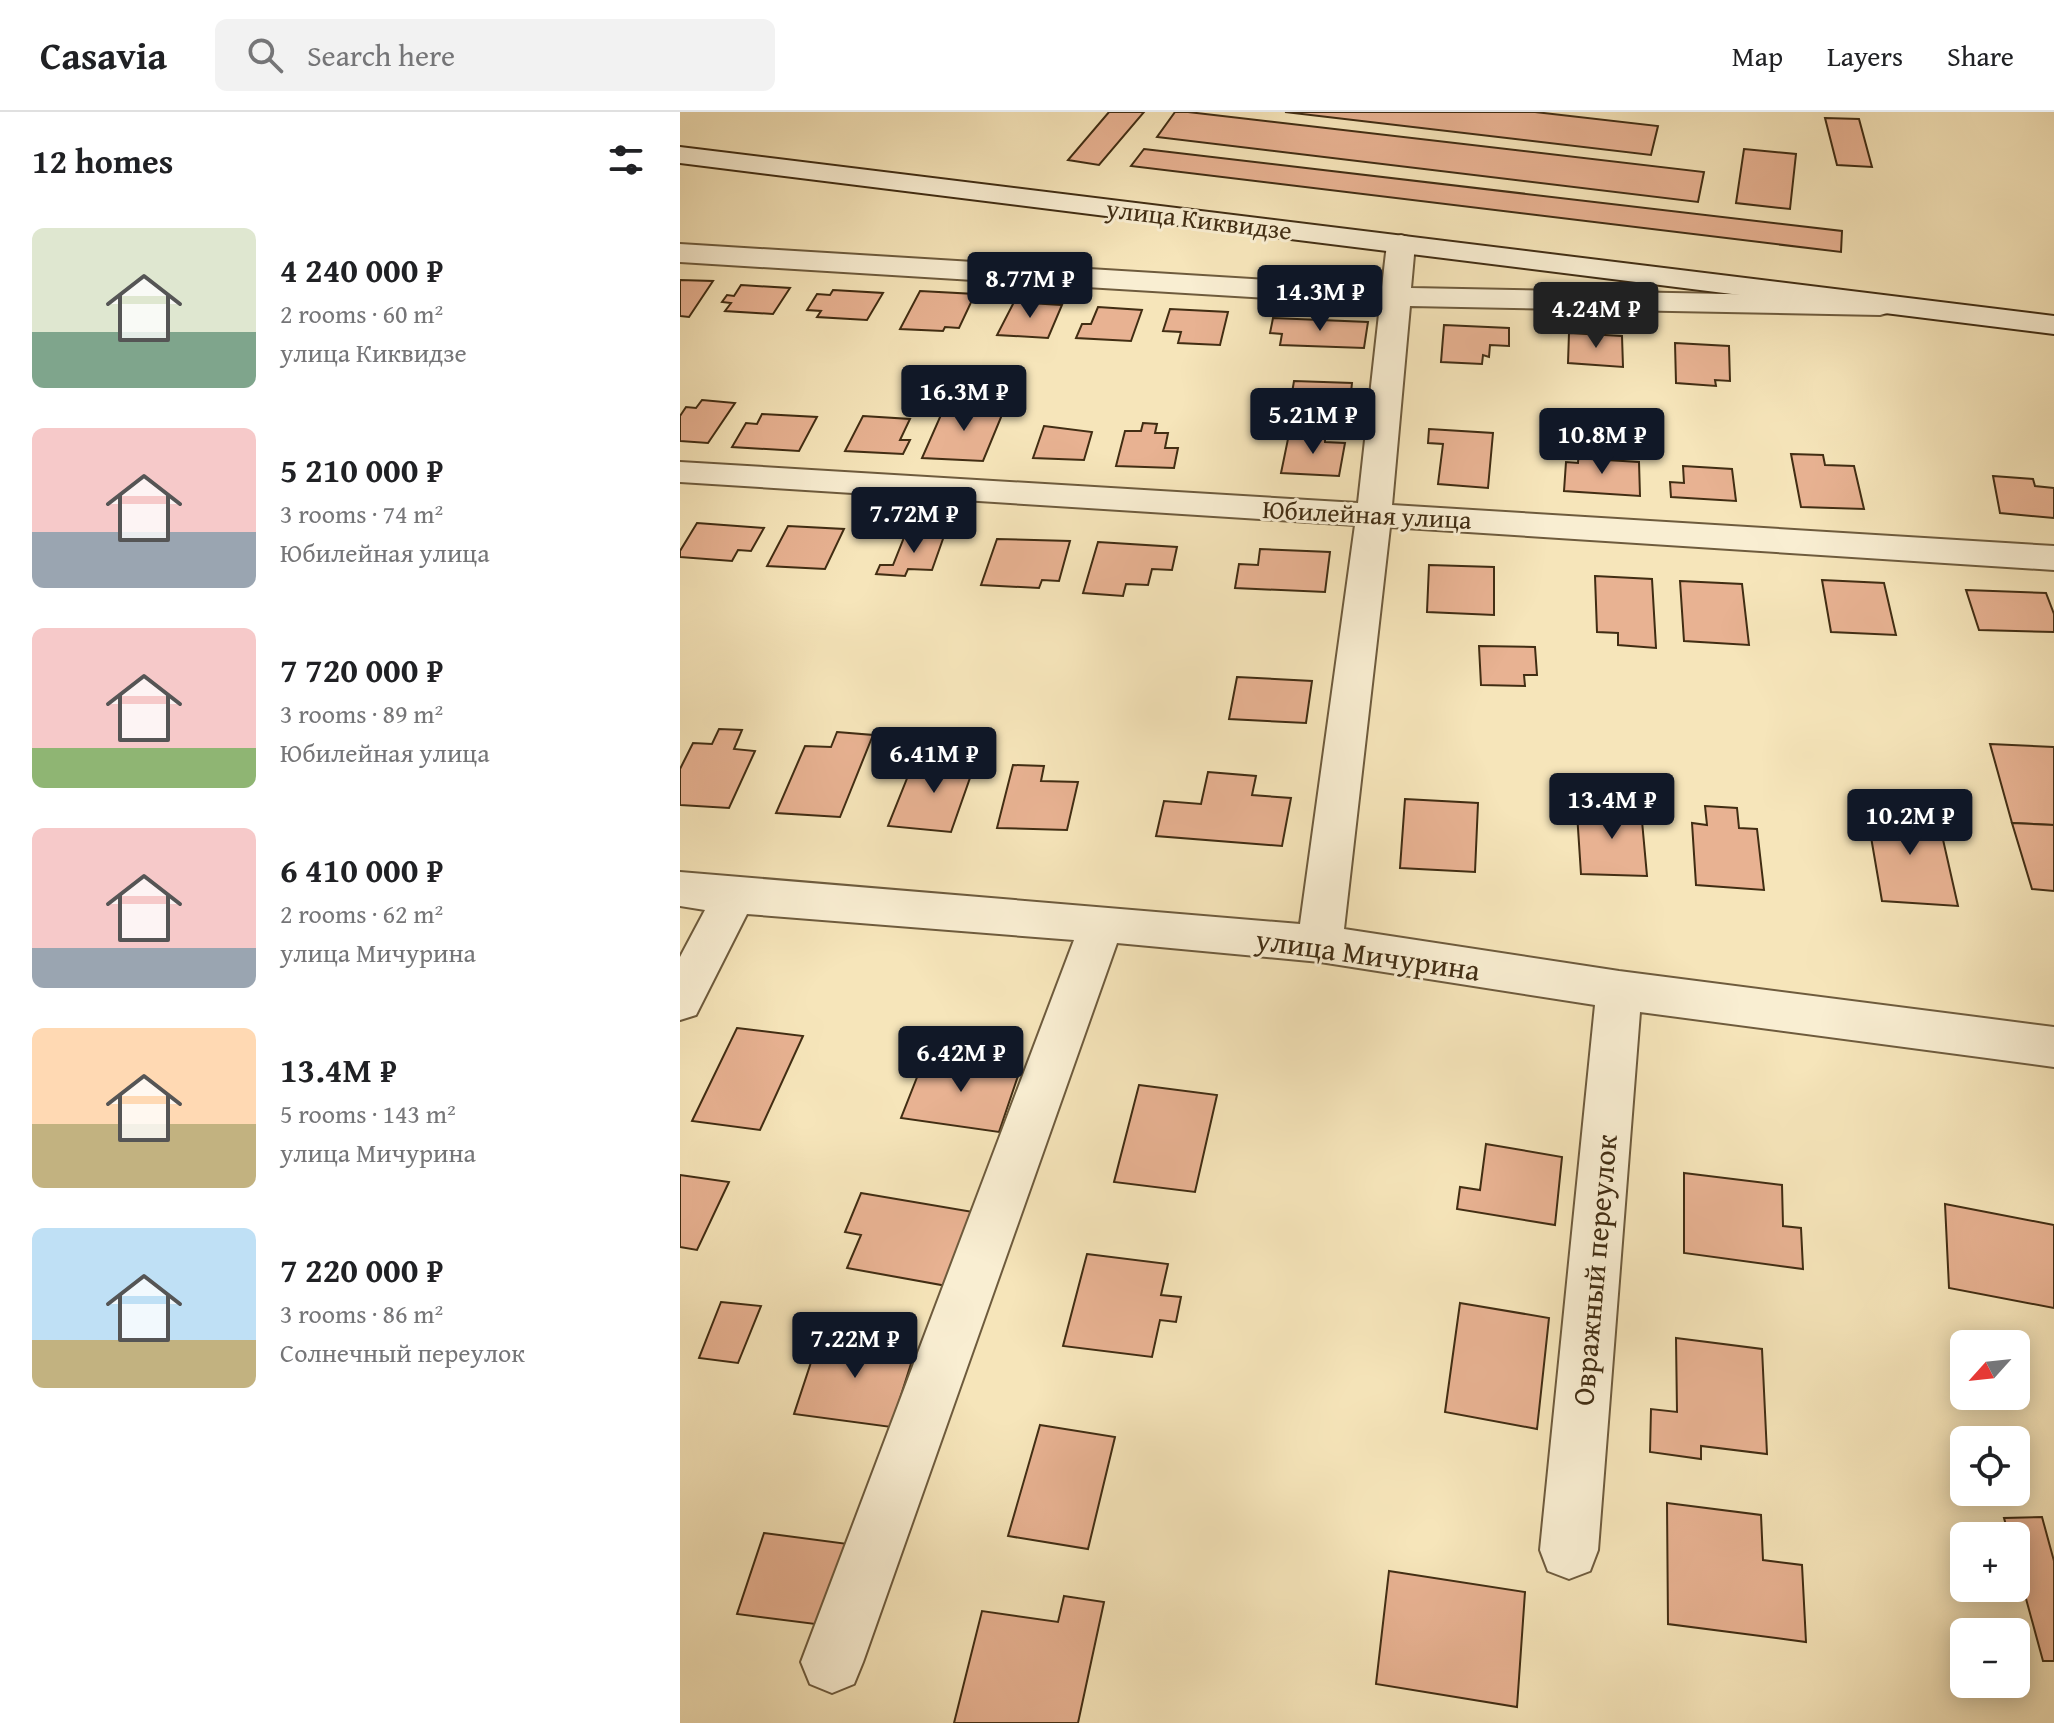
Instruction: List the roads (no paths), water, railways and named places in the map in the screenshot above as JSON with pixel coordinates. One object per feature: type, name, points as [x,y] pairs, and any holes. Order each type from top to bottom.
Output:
[{"type":"street","name":"улица Киквидзе","points":[[680,155],[2054,325]]},
{"type":"street","points":[[1320,944],[1374,513],[1401,244]]},
{"type":"street","name":"улица Киквидзе","points":[[680,253],[1396,297],[1909,307]]},
{"type":"street","name":"Юбилейная улица","points":[[680,472],[1200,506],[1374,513],[2054,558]]},
{"type":"street","name":"улица Мичурина","points":[[680,889],[1320,944],[1619,990],[2054,1047]]},
{"type":"street","points":[[680,1001],[734,896]]},
{"type":"street","points":[[832,1662],[1102,924]]},
{"type":"street","name":"Овражный переулок","points":[[1569,1550],[1619,990]]}]
